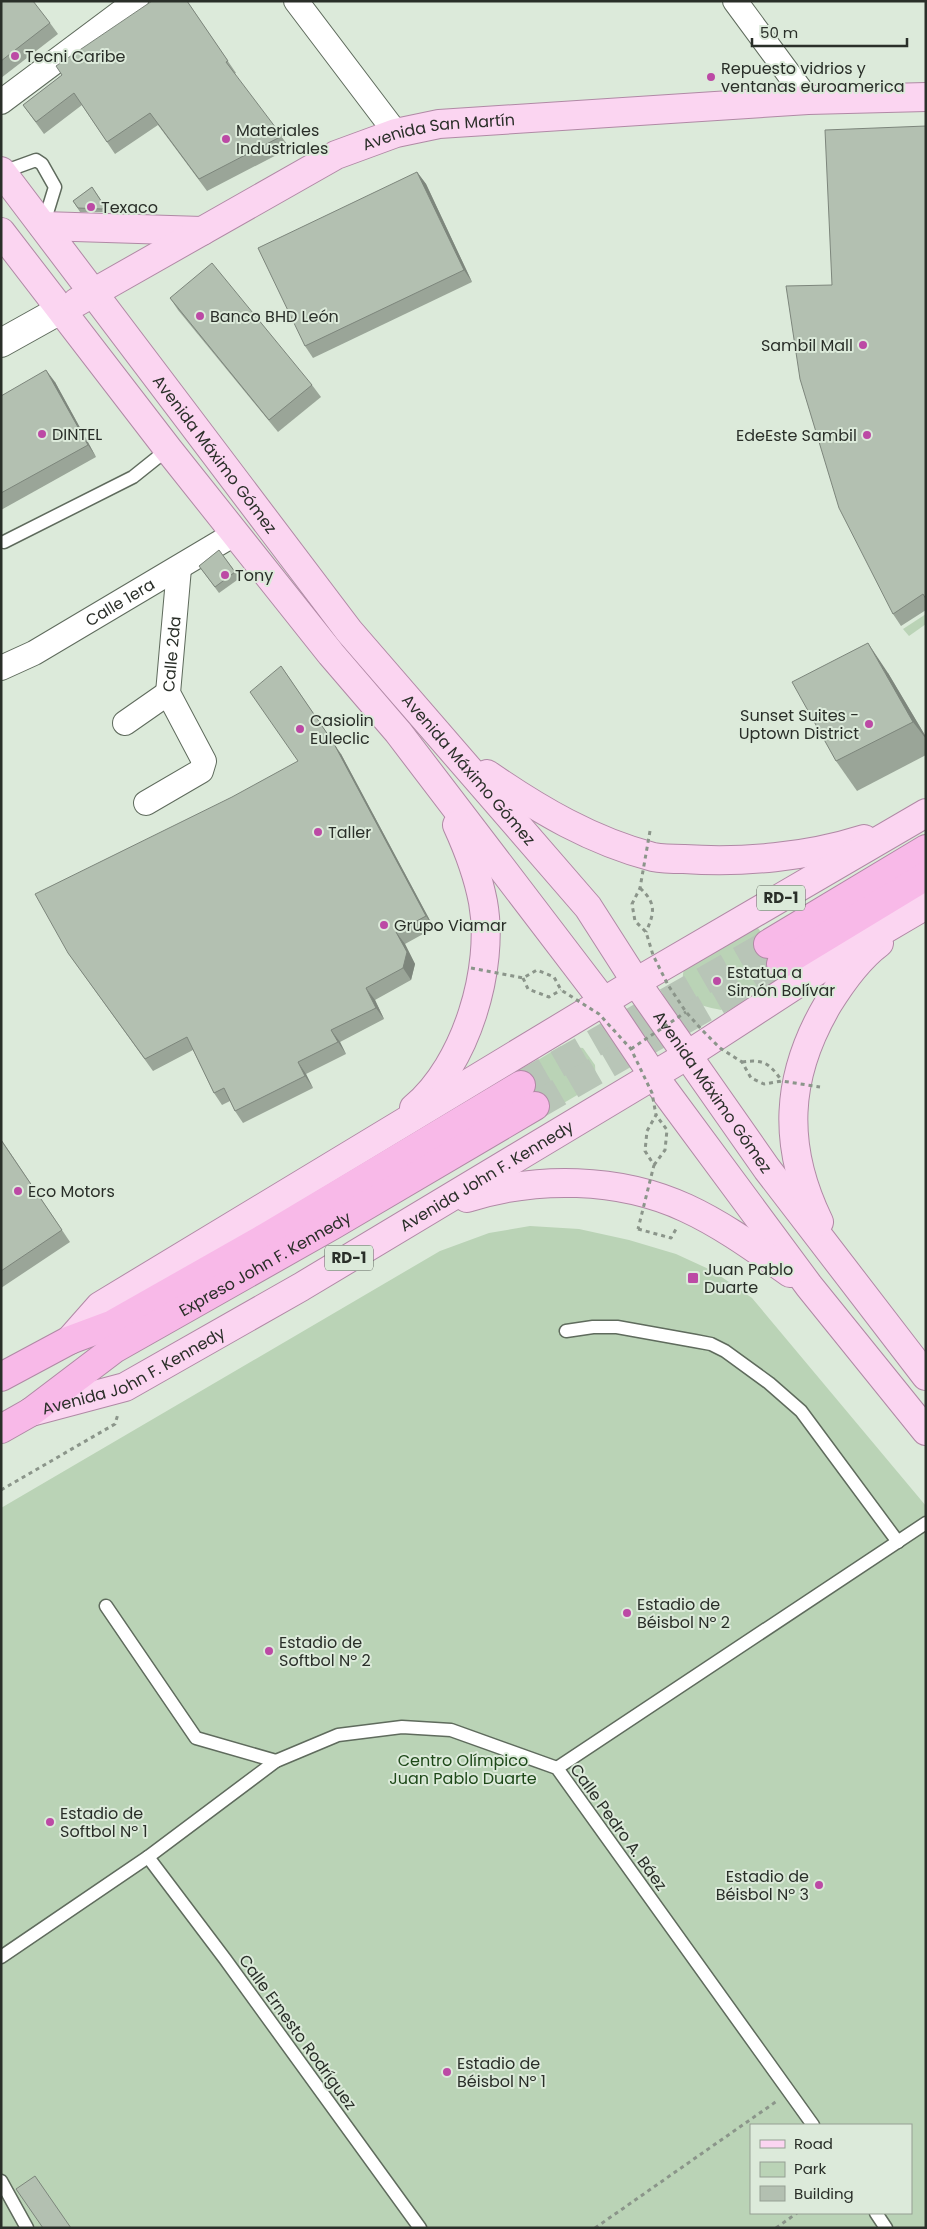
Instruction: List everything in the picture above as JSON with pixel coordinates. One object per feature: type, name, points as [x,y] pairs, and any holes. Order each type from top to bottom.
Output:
[{"type":"highway","name":"RD-1","points":[[926,849],[774,954],[926,876]]},
{"type":"highway","name":"Expreso John F. Kennedy","points":[[1,1377],[70,1340],[113,1324],[268,1236],[528,1095],[333,1225],[114,1349],[31,1412],[1,1429]]},
{"type":"main road","name":"Avenida San Martín","points":[[1,343],[92,294],[336,155],[396,133],[439,124],[808,100],[926,97]]},
{"type":"main road","name":"Avenida Máximo Gómez","points":[[2,172],[92,294],[349,630],[588,907],[686,1056],[766,1169],[926,1376]]},
{"type":"main road","points":[[43,226],[202,231]]},
{"type":"main road","name":"Avenida Máximo Gómez","points":[[1,232],[168,449],[236,532],[331,654],[398,732],[604,1002],[653,1075],[809,1286],[926,1430]]},
{"type":"main road","points":[[455,752],[519,796],[572,827],[621,848],[656,857],[700,860],[759,858],[849,844],[915,820]]},
{"type":"main road","points":[[366,1147],[421,1102],[451,1064],[468,1030],[485,958],[483,903],[475,870],[437,784]]},
{"type":"main road","name":"RD-1","points":[[70,1340],[100,1306],[366,1147],[636,982],[915,820]]},
{"type":"main road","points":[[838,1262],[808,1199],[793,1144],[792,1114],[796,1083],[814,1028],[838,988],[874,947],[926,906]]},
{"type":"main road","name":"Avenida John F. Kennedy","points":[[31,1412],[125,1387],[301,1287],[686,1056],[846,952],[926,906]]},
{"type":"main road","points":[[427,1211],[497,1188],[551,1182],[614,1187],[657,1196],[687,1208],[750,1246],[809,1286]]},
{"type":"street","points":[[1,102],[136,1]]},
{"type":"street","points":[[296,1],[396,133]]},
{"type":"street","points":[[735,1],[808,100]]},
{"type":"street","name":"Calle 1era","points":[[1,668],[34,653],[179,568],[236,532]]},
{"type":"street","name":"Calle 2da","points":[[146,803],[201,771],[204,760],[168,694],[179,568]]},
{"type":"street","points":[[125,723],[168,694]]},
{"type":"lane","points":[[2,172],[36,160],[42,164],[55,187],[43,226]]},
{"type":"lane","points":[[4,542],[133,477],[168,449]]},
{"type":"lane","points":[[566,1331],[593,1327],[617,1327],[695,1340],[725,1351],[769,1383],[800,1411],[898,1542]]},
{"type":"lane","points":[[557,1768],[926,1523]]},
{"type":"lane","points":[[106,1606],[196,1738],[276,1762]]},
{"type":"lane","name":"Calle Pedro A. Báez","points":[[1,1957],[148,1856],[276,1762],[338,1735],[402,1728],[451,1730],[557,1768],[812,2124]]},
{"type":"lane","name":"Calle Ernesto Rodríguez","points":[[148,1856],[225,1958],[420,2228]]},
{"type":"lane","points":[[1,2181],[27,2228]]},
{"type":"lane","points":[[877,2214],[886,2228]]},
{"type":"path","points":[[650,831],[640,888],[632,904],[634,922],[646,932],[653,955],[668,985],[686,1012],[720,1048],[742,1062],[751,1078],[764,1084],[782,1081],[820,1087]]},
{"type":"path","points":[[640,888],[650,898],[653,916],[646,932]]},
{"type":"path","points":[[471,968],[524,978],[537,970],[554,977],[561,990],[599,1014],[631,1049],[652,1093],[656,1115],[667,1130],[666,1150],[654,1165],[638,1229]]},
{"type":"path","points":[[524,978],[528,989],[549,997],[561,990]]},
{"type":"path","points":[[631,1049],[686,1012]]},
{"type":"path","points":[[742,1062],[758,1060],[772,1067],[782,1081]]},
{"type":"path","points":[[654,1165],[645,1151],[647,1131],[656,1115]]},
{"type":"path","points":[[1,1490],[115,1424],[125,1387]]},
{"type":"path","points":[[595,2228],[789,2092]]},
{"type":"path","points":[[776,2228],[796,2214]]},
{"type":"green space","points":[[926,614],[926,624],[909,636],[903,629]]},
{"type":"green space","points":[[756,925],[786,970],[721,1010],[703,1006],[690,999],[683,987],[684,968]]},
{"type":"green space","points":[[561,1046],[583,1048],[595,1065],[596,1084],[545,1114],[520,1071]]},
{"type":"green space","name":"Centro Olímpico Juan Pablo Duarte","points":[[530,1226],[579,1229],[629,1240],[676,1254],[713,1271],[752,1298],[926,1506],[926,2228],[1,2228],[1,1508],[440,1251],[489,1233]]},
{"type":"building","name":"Tecni Caribe","points":[[1,1],[33,1],[50,23],[1,61]]},
{"type":"building","points":[[152,1],[187,1],[228,61],[226,62],[282,136],[199,179],[150,113],[107,142],[74,93],[36,122],[23,105],[62,75],[56,66]]},
{"type":"building","name":"Sambil Mall","points":[[926,126],[926,599],[923,594],[893,614],[839,508],[800,379],[786,286],[832,285],[825,130]]},
{"type":"building","points":[[417,172],[464,270],[305,346],[258,248]]},
{"type":"building","points":[[92,187],[105,207],[102,209],[78,208],[73,201]]},
{"type":"building","points":[[212,263],[312,385],[269,420],[170,298]]},
{"type":"building","name":"DINTEL","points":[[46,370],[88,445],[1,493],[1,396]]},
{"type":"building","points":[[219,550],[235,572],[215,587],[199,566]]},
{"type":"building","points":[[868,643],[913,722],[836,761],[792,682]]},
{"type":"building","points":[[281,666],[333,742],[426,916],[396,932],[407,952],[403,968],[366,988],[376,1008],[331,1030],[338,1042],[298,1062],[305,1076],[235,1111],[224,1088],[214,1093],[187,1037],[145,1059],[68,953],[35,894],[232,797],[298,761],[250,692]]},
{"type":"building","name":"Eco Motors","points":[[1,1140],[62,1230],[1,1271]]},
{"type":"building","points":[[35,2176],[71,2228],[43,2228],[16,2189]]},
{"type":"tunnel","points":[[521,1085],[768,944]]},
{"type":"tunnel","points":[[535,1106],[781,964]]},
{"type":"place","name":"Tecni Caribe","points":[[15,56]]},
{"type":"place","name":"Repuesto vidrios y ventanas euroamerica","points":[[711,77]]},
{"type":"place","name":"Materiales Industriales","points":[[226,139]]},
{"type":"place","name":"Texaco","points":[[91,207]]},
{"type":"place","name":"Banco BHD León","points":[[200,316]]},
{"type":"place","name":"Sambil Mall","points":[[863,345]]},
{"type":"place","name":"DINTEL","points":[[42,434]]},
{"type":"place","name":"EdeEste Sambil","points":[[867,435]]},
{"type":"place","name":"Tony","points":[[225,575]]},
{"type":"place","name":"Sunset Suites - Uptown District","points":[[869,724]]},
{"type":"place","name":"Casiolin Euleclic","points":[[300,729]]},
{"type":"place","name":"Taller","points":[[318,832]]},
{"type":"place","name":"Grupo Viamar","points":[[384,925]]},
{"type":"place","name":"Estatua a Simón Bolívar","points":[[717,981]]},
{"type":"place","name":"Eco Motors","points":[[18,1191]]},
{"type":"place","name":"Juan Pablo Duarte","points":[[693,1278]]},
{"type":"place","name":"Estadio de Béisbol Nº 2","points":[[627,1613]]},
{"type":"place","name":"Estadio de Softbol Nº 2","points":[[269,1651]]},
{"type":"place","name":"Estadio de Softbol Nº 1","points":[[50,1822]]},
{"type":"place","name":"Estadio de Béisbol Nº 3","points":[[819,1885]]},
{"type":"place","name":"Estadio de Béisbol Nº 1","points":[[447,2072]]}]
